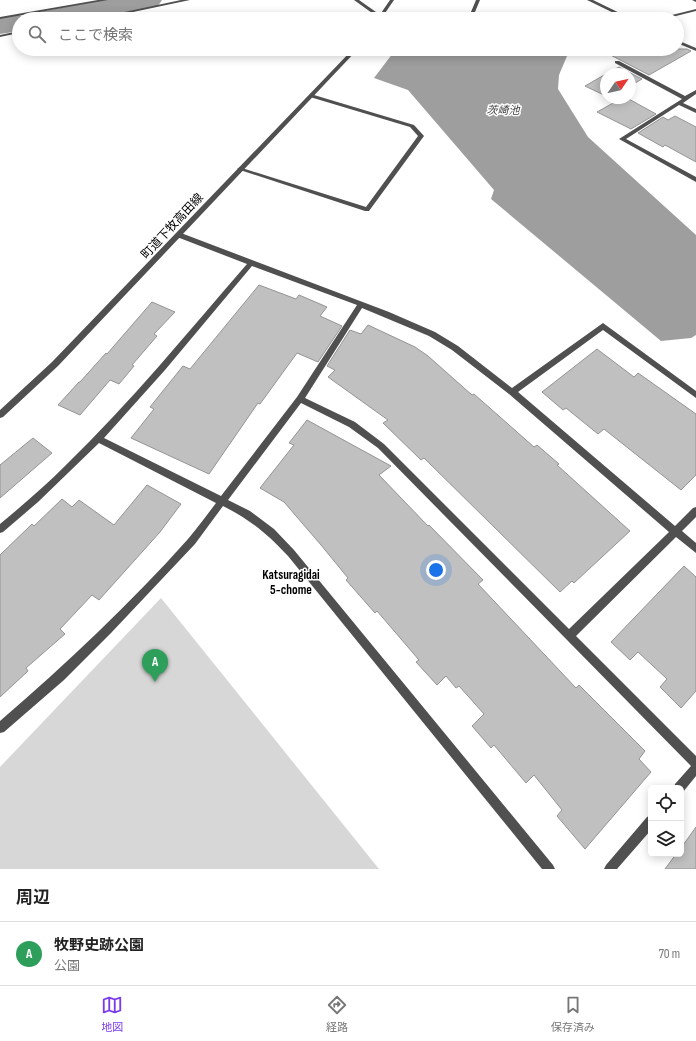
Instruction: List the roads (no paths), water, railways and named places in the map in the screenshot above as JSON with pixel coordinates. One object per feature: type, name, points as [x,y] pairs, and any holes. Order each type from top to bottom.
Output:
[{"type":"street","points":[[35,12],[106,0]]},
{"type":"street","points":[[128,12],[188,0]]},
{"type":"street","points":[[356,0],[372,12]]},
{"type":"street","points":[[384,12],[392,0]]},
{"type":"street","points":[[473,12],[478,0]]},
{"type":"street","points":[[589,0],[615,12]]},
{"type":"street","points":[[684,13],[696,10]]},
{"type":"street","points":[[0,18],[12,16]]},
{"type":"street","points":[[0,36],[12,33]]},
{"type":"street","points":[[684,44],[696,50]]},
{"type":"street","name":"町道下牧高田線","points":[[0,415],[56,364],[240,169],[349,56]]},
{"type":"street","points":[[617,62],[686,99]]},
{"type":"street","points":[[696,92],[622,139],[696,180]]},
{"type":"street","points":[[240,169],[368,210],[421,136],[412,126],[312,96]]},
{"type":"street","points":[[679,103],[696,111]]},
{"type":"street","points":[[179,235],[388,314],[432,334],[455,348],[512,392],[696,549]]},
{"type":"street","points":[[0,529],[43,493],[99,440],[251,263]]},
{"type":"street","points":[[0,728],[60,676],[108,630],[192,541],[224,501],[300,399],[361,304]]},
{"type":"street","points":[[512,392],[603,326],[696,395]]},
{"type":"street","points":[[300,399],[348,421],[366,432],[696,763]]},
{"type":"street","points":[[99,440],[224,501],[247,514],[271,532],[291,553],[549,869]]},
{"type":"street","points":[[569,636],[696,512]]},
{"type":"street","points":[[682,785],[696,768]]},
{"type":"street","points":[[610,869],[648,825]]},
{"type":"water","name":"茨崎池","points":[[391,56],[567,56],[559,75],[558,89],[588,137],[696,235],[696,335],[691,338],[661,341],[491,199],[494,190],[408,90],[374,78]]},
{"type":"waterway","points":[[82,12],[149,0]]},
{"type":"waterway","points":[[0,26],[12,24]]},
{"type":"place","name":"牧野史跡公園","points":[[155,682]]},
{"type":"district","name":"Katsuragidai 5-chome","points":[[291,582]]}]
